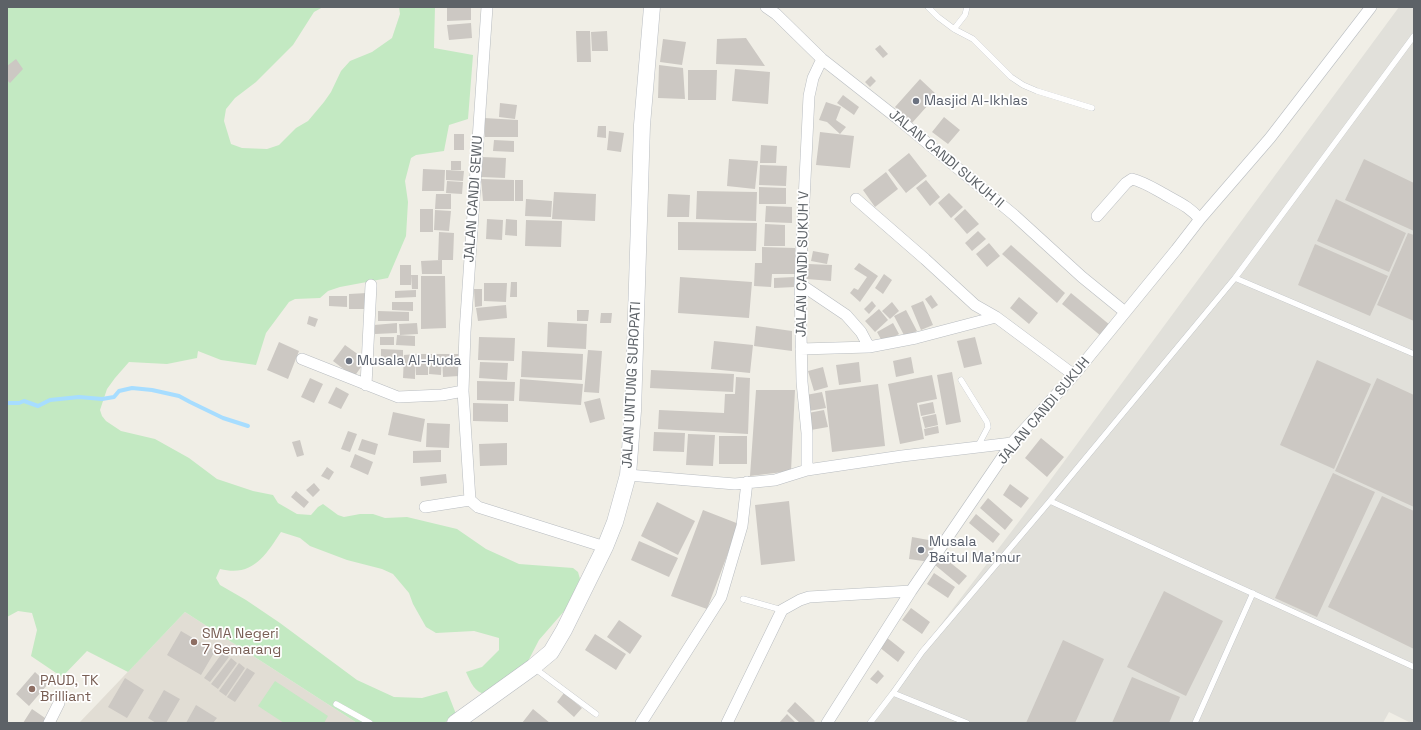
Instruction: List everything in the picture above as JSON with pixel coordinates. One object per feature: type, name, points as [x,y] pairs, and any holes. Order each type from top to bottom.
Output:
[{"type":"main road","name":"JALAN UNTUNG SUROPATI","points":[[456,723],[533,667],[551,652],[564,630],[615,522],[628,475],[633,411],[642,125],[652,7]]},
{"type":"street","name":"JALAN CANDI SEWU","points":[[470,500],[463,391],[465,332],[486,7]]},
{"type":"street","name":"JALAN CANDI SUKUH II","points":[[766,7],[776,14],[822,59],[897,118],[1014,215],[1082,277],[1125,312]]},
{"type":"street","name":"JALAN CANDI SUKUH","points":[[827,723],[911,591],[1012,443],[1074,375],[1200,219],[1270,138],[1371,7]]},
{"type":"street","name":"JALAN CANDI SUKUH V","points":[[807,470],[807,433],[802,382],[800,284],[809,96],[813,78],[822,59]]},
{"type":"street","points":[[1097,216],[1126,183],[1132,179],[1145,183],[1184,204],[1200,219]]},
{"type":"street","points":[[856,199],[975,305],[996,317],[1074,375]]},
{"type":"street","points":[[800,284],[846,315],[861,332],[869,346]]},
{"type":"street","points":[[366,385],[371,285]]},
{"type":"street","points":[[801,349],[869,346],[916,338],[996,317]]},
{"type":"street","points":[[302,359],[398,397],[463,391]]},
{"type":"street","points":[[628,475],[735,484],[775,480],[807,470],[902,456],[1012,443]]},
{"type":"street","points":[[641,723],[721,597],[742,526],[747,482]]},
{"type":"street","points":[[425,507],[470,500],[478,507],[604,547]]},
{"type":"street","points":[[727,723],[782,610],[800,600],[809,597],[911,591]]},
{"type":"street","points":[[49,723],[59,703]]},
{"type":"lane","points":[[928,7],[954,29],[973,39],[1011,77],[1037,91],[1092,108]]},
{"type":"lane","points":[[954,29],[965,15],[967,7]]},
{"type":"lane","points":[[870,723],[922,652],[1050,501],[1235,278],[1414,36]]},
{"type":"lane","points":[[1235,278],[1414,354]]},
{"type":"lane","points":[[961,380],[987,422],[988,427],[978,446]]},
{"type":"lane","points":[[1050,501],[1414,667]]},
{"type":"lane","points":[[1195,723],[1253,593]]},
{"type":"lane","points":[[743,599],[782,610]]},
{"type":"lane","points":[[533,667],[596,714]]},
{"type":"lane","points":[[893,693],[967,723]]},
{"type":"lane","points":[[336,704],[370,723]]},
{"type":"shaded area","points":[[1399,7],[1414,7],[1414,723],[1411,723],[1389,712],[1383,723],[866,723],[1049,482]]},
{"type":"shaded area","name":"SMA Negeri 7 Semarang","points":[[185,612],[357,723],[79,723]]},
{"type":"green space","points":[[7,7],[323,7],[314,12],[293,45],[256,82],[235,98],[226,109],[224,121],[231,144],[242,148],[267,149],[279,145],[296,128],[308,121],[331,92],[341,71],[350,61],[372,52],[392,38],[400,14],[399,7],[435,7],[434,48],[473,55],[468,119],[449,125],[444,151],[416,155],[411,158],[405,181],[408,202],[406,236],[388,278],[340,287],[328,291],[320,298],[295,299],[289,302],[266,333],[256,365],[221,360],[198,351],[197,358],[167,364],[129,362],[107,389],[100,410],[106,421],[121,431],[155,439],[189,458],[217,479],[253,491],[273,495],[278,503],[297,514],[311,515],[323,504],[338,515],[344,517],[360,514],[373,514],[385,518],[407,517],[457,529],[486,549],[519,564],[573,568],[578,572],[580,579],[566,609],[539,640],[525,667],[487,695],[479,692],[466,672],[482,667],[499,650],[499,638],[474,631],[436,633],[426,627],[413,604],[409,593],[393,574],[382,569],[347,560],[310,546],[300,538],[281,532],[263,556],[250,567],[231,571],[220,569],[216,578],[220,585],[246,600],[280,623],[357,680],[394,697],[422,698],[447,691],[456,714],[444,723],[357,723],[185,612],[128,672],[87,651],[62,677],[31,656],[37,630],[32,613],[18,611],[7,617]]},
{"type":"green space","points":[[275,681],[328,716],[324,723],[284,723],[258,706]]},
{"type":"building","points":[[447,7],[471,7],[471,20],[447,21]]},
{"type":"building","points":[[471,23],[472,38],[449,40],[447,25]]},
{"type":"building","points":[[576,31],[590,31],[591,62],[577,62]]},
{"type":"building","points":[[607,31],[608,51],[592,51],[591,32]]},
{"type":"building","points":[[746,38],[765,66],[716,64],[717,39]]},
{"type":"building","points":[[663,39],[686,42],[682,65],[660,62]]},
{"type":"building","points":[[880,45],[888,54],[883,58],[875,49]]},
{"type":"building","points":[[16,59],[23,69],[10,83],[7,80],[7,66]]},
{"type":"building","points":[[659,65],[683,68],[685,99],[658,98]]},
{"type":"building","points":[[735,69],[770,72],[768,104],[732,101]]},
{"type":"building","points":[[688,70],[717,70],[716,100],[688,100]]},
{"type":"building","points":[[871,76],[876,81],[870,87],[865,82]]},
{"type":"building","name":"Masjid Al-Ikhlas","points":[[920,79],[937,95],[912,123],[895,107]]},
{"type":"building","points":[[843,95],[859,107],[854,115],[837,103]]},
{"type":"building","points":[[826,102],[841,107],[836,120],[846,127],[840,134],[827,122],[819,120]]},
{"type":"building","points":[[500,103],[517,105],[515,119],[499,117]]},
{"type":"building","points":[[944,117],[960,130],[948,144],[932,132]]},
{"type":"building","points":[[484,118],[518,120],[518,137],[485,137]]},
{"type":"building","points":[[598,126],[606,126],[606,138],[597,137]]},
{"type":"building","points":[[609,131],[624,133],[621,152],[607,150]]},
{"type":"building","points":[[820,132],[854,136],[850,168],[816,165]]},
{"type":"building","points":[[454,134],[464,134],[464,150],[454,150]]},
{"type":"building","points":[[494,140],[514,141],[514,152],[493,151]]},
{"type":"building","points":[[761,145],[777,146],[776,163],[760,163]]},
{"type":"building","points":[[909,153],[927,176],[906,193],[888,170]]},
{"type":"building","points":[[482,157],[506,158],[505,178],[481,177]]},
{"type":"building","points":[[729,159],[758,161],[755,189],[727,186]]},
{"type":"building","points":[[1364,159],[1414,183],[1414,231],[1345,200]]},
{"type":"building","points":[[451,161],[461,161],[461,170],[451,170]]},
{"type":"building","points":[[760,165],[787,166],[786,186],[759,185]]},
{"type":"building","points":[[423,169],[445,170],[444,191],[422,191]]},
{"type":"building","points":[[446,170],[464,171],[463,181],[446,180]]},
{"type":"building","points":[[886,172],[898,189],[875,207],[863,190]]},
{"type":"building","points":[[481,179],[514,180],[514,201],[483,201]]},
{"type":"building","points":[[515,180],[523,180],[523,201],[515,201]]},
{"type":"building","points":[[926,180],[940,197],[930,206],[916,188]]},
{"type":"building","points":[[447,181],[463,182],[462,194],[446,193]]},
{"type":"building","points":[[759,187],[786,188],[786,204],[759,204]]},
{"type":"building","points":[[697,191],[757,192],[756,221],[696,219]]},
{"type":"building","points":[[554,192],[596,194],[595,221],[552,219]]},
{"type":"building","points":[[949,193],[963,207],[951,218],[938,203]]},
{"type":"building","points":[[436,194],[451,194],[451,209],[435,209]]},
{"type":"building","points":[[668,194],[690,195],[689,217],[667,217]]},
{"type":"building","points":[[526,199],[552,201],[551,217],[525,216]]},
{"type":"building","points":[[1336,199],[1406,233],[1389,272],[1317,241]]},
{"type":"building","points":[[766,206],[792,207],[792,223],[765,222]]},
{"type":"building","points":[[420,209],[433,209],[433,232],[420,232]]},
{"type":"building","points":[[965,209],[979,224],[967,234],[954,219]]},
{"type":"building","points":[[435,210],[451,211],[449,231],[434,230]]},
{"type":"building","points":[[487,219],[503,220],[502,240],[486,239]]},
{"type":"building","points":[[506,219],[517,220],[517,236],[505,235]]},
{"type":"building","points":[[526,220],[562,221],[561,247],[525,246]]},
{"type":"building","points":[[678,222],[757,223],[756,251],[678,250]]},
{"type":"building","points":[[765,224],[785,225],[785,246],[764,246]]},
{"type":"building","points":[[978,231],[986,239],[972,251],[965,243]]},
{"type":"building","points":[[439,232],[454,233],[453,260],[438,260]]},
{"type":"building","points":[[1408,233],[1414,235],[1414,321],[1377,305]]},
{"type":"building","points":[[989,243],[1000,256],[987,267],[976,254]]},
{"type":"building","points":[[1315,244],[1388,276],[1370,316],[1298,285]]},
{"type":"building","points":[[1011,245],[1065,293],[1057,303],[1002,254]]},
{"type":"building","points":[[762,247],[795,248],[795,274],[772,274],[771,287],[754,286],[755,263],[762,263]]},
{"type":"building","points":[[813,251],[829,254],[827,264],[811,261]]},
{"type":"building","points":[[442,260],[442,274],[422,274],[421,261]]},
{"type":"building","points":[[859,263],[878,276],[860,302],[850,293],[854,288],[858,290],[867,277],[854,269]]},
{"type":"building","points":[[808,264],[832,265],[831,281],[807,279]]},
{"type":"building","points":[[400,265],[411,265],[411,285],[400,285]]},
{"type":"building","points":[[884,274],[892,280],[883,294],[875,288]]},
{"type":"building","points":[[411,275],[418,275],[418,289],[412,289]]},
{"type":"building","points":[[421,276],[445,276],[446,328],[421,329]]},
{"type":"building","points":[[680,277],[752,282],[749,318],[678,313]]},
{"type":"building","points":[[794,277],[795,287],[774,288],[774,278]]},
{"type":"building","points":[[511,282],[517,282],[517,297],[510,297]]},
{"type":"building","points":[[484,283],[507,283],[506,302],[484,301]]},
{"type":"building","points":[[474,289],[482,289],[482,306],[475,307]]},
{"type":"building","points":[[416,290],[416,297],[395,298],[395,291]]},
{"type":"building","points":[[367,293],[367,309],[349,309],[349,294]]},
{"type":"building","points":[[1071,293],[1110,325],[1101,336],[1062,304]]},
{"type":"building","points":[[931,295],[938,305],[932,309],[925,299]]},
{"type":"building","points":[[329,296],[347,296],[347,307],[329,306]]},
{"type":"building","points":[[1019,297],[1038,313],[1029,324],[1010,308]]},
{"type":"building","points":[[872,301],[876,306],[869,314],[864,309]]},
{"type":"building","points":[[923,301],[933,325],[921,330],[911,306]]},
{"type":"building","points":[[392,302],[413,302],[413,311],[392,310]]},
{"type":"building","points":[[892,302],[899,311],[890,319],[882,311]]},
{"type":"building","points":[[506,305],[507,318],[478,321],[476,308]]},
{"type":"building","points":[[879,309],[888,320],[875,332],[865,321]]},
{"type":"building","points":[[577,310],[589,310],[588,321],[577,321]]},
{"type":"building","points":[[906,310],[917,331],[905,337],[894,316]]},
{"type":"building","points":[[378,311],[409,312],[409,321],[378,321]]},
{"type":"building","points":[[601,313],[612,313],[611,323],[600,323]]},
{"type":"building","points":[[309,316],[318,319],[315,327],[307,324]]},
{"type":"building","points":[[548,322],[587,324],[586,349],[547,347]]},
{"type":"building","points":[[397,323],[397,333],[375,334],[374,325]]},
{"type":"building","points":[[417,323],[418,334],[400,335],[399,324]]},
{"type":"building","points":[[893,323],[899,334],[883,343],[877,332]]},
{"type":"building","points":[[756,326],[792,331],[792,351],[754,346]]},
{"type":"building","points":[[397,335],[415,336],[415,346],[396,345]]},
{"type":"building","points":[[380,337],[394,337],[394,345],[380,345]]},
{"type":"building","points":[[479,337],[515,338],[514,361],[478,360]]},
{"type":"building","points":[[975,337],[982,364],[964,368],[957,341]]},
{"type":"building","points":[[714,341],[753,345],[750,373],[711,369]]},
{"type":"building","points":[[279,342],[299,351],[288,379],[267,370]]},
{"type":"building","name":"Musala Al-Huda","points":[[345,345],[366,360],[354,377],[333,361]]},
{"type":"building","points":[[381,349],[403,350],[403,360],[381,359]]},
{"type":"building","points":[[588,350],[602,351],[599,393],[584,392]]},
{"type":"building","points":[[522,351],[583,354],[582,380],[521,377]]},
{"type":"building","points":[[428,354],[428,375],[416,375],[415,361],[415,379],[403,378],[404,355]]},
{"type":"building","points":[[430,354],[459,354],[459,376],[443,377],[442,356],[441,375],[429,374]]},
{"type":"building","points":[[911,357],[914,373],[896,377],[893,361]]},
{"type":"building","points":[[1317,360],[1371,384],[1334,469],[1280,445]]},
{"type":"building","points":[[480,362],[508,363],[507,380],[479,378]]},
{"type":"building","points":[[859,362],[861,382],[839,385],[836,365]]},
{"type":"building","points":[[823,367],[828,387],[814,391],[808,371]]},
{"type":"building","points":[[651,370],[734,374],[733,392],[650,388]]},
{"type":"building","points":[[952,372],[961,422],[946,425],[937,375]]},
{"type":"building","points":[[932,375],[937,399],[917,403],[924,439],[900,444],[888,384]]},
{"type":"building","points":[[736,377],[750,378],[748,434],[658,429],[659,410],[724,413],[725,394],[735,394]]},
{"type":"building","points":[[310,378],[323,384],[314,403],[301,397]]},
{"type":"building","points":[[1377,378],[1414,395],[1414,507],[1335,471]]},
{"type":"building","points":[[520,379],[583,384],[581,405],[519,401]]},
{"type":"building","points":[[477,381],[515,382],[514,401],[477,400]]},
{"type":"building","points":[[878,384],[885,446],[832,452],[825,391]]},
{"type":"building","points":[[336,387],[349,394],[341,409],[328,403]]},
{"type":"building","points":[[756,390],[795,390],[791,471],[750,476]]},
{"type":"building","points":[[822,392],[826,408],[809,411],[806,395]]},
{"type":"building","points":[[600,398],[605,419],[590,423],[584,402]]},
{"type":"building","points":[[933,402],[935,413],[921,416],[919,405]]},
{"type":"building","points":[[473,403],[508,404],[508,422],[473,421]]},
{"type":"building","points":[[824,410],[828,427],[811,430],[808,413]]},
{"type":"building","points":[[393,412],[425,419],[421,442],[388,435]]},
{"type":"building","points":[[936,414],[938,425],[925,428],[922,417]]},
{"type":"building","points":[[427,423],[450,424],[449,448],[426,447]]},
{"type":"building","points":[[938,426],[939,433],[925,436],[924,429]]},
{"type":"building","points":[[348,431],[357,434],[350,452],[341,449]]},
{"type":"building","points":[[654,432],[685,433],[684,452],[653,451]]},
{"type":"building","points":[[688,434],[715,435],[713,466],[686,465]]},
{"type":"building","points":[[719,436],[747,436],[747,464],[719,464]]},
{"type":"building","points":[[1041,438],[1064,457],[1047,477],[1025,458]]},
{"type":"building","points":[[362,439],[378,444],[375,455],[358,450]]},
{"type":"building","points":[[300,440],[304,455],[297,457],[292,442]]},
{"type":"building","points":[[507,443],[507,465],[480,466],[479,444]]},
{"type":"building","points":[[441,450],[441,462],[413,463],[413,451]]},
{"type":"building","points":[[355,454],[373,462],[368,475],[350,467]]},
{"type":"building","points":[[327,467],[334,472],[329,480],[321,476]]},
{"type":"building","points":[[1333,473],[1375,492],[1317,617],[1275,598]]},
{"type":"building","points":[[446,474],[447,483],[421,486],[420,477]]},
{"type":"building","points":[[314,483],[320,490],[313,497],[306,490]]},
{"type":"building","points":[[1010,484],[1029,498],[1021,508],[1003,495]]},
{"type":"building","points":[[296,491],[309,502],[304,508],[291,497]]},
{"type":"building","points":[[1382,496],[1414,511],[1414,649],[1328,607]]},
{"type":"building","points":[[988,498],[1013,520],[1005,530],[980,508]]},
{"type":"building","points":[[789,501],[795,561],[761,565],[755,505]]},
{"type":"building","points":[[657,502],[695,521],[678,555],[641,536]]},
{"type":"building","points":[[703,510],[739,524],[707,609],[671,596]]},
{"type":"building","points":[[976,514],[1000,534],[993,543],[969,523]]},
{"type":"building","name":"Musala Baitul Ma'mur","points":[[912,537],[934,541],[930,562],[909,559]]},
{"type":"building","points":[[639,541],[678,558],[669,577],[631,560]]},
{"type":"building","points":[[942,556],[967,576],[959,585],[935,565]]},
{"type":"building","points":[[934,573],[955,587],[948,598],[927,584]]},
{"type":"building","points":[[1164,591],[1223,621],[1186,696],[1127,667]]},
{"type":"building","points":[[911,608],[930,622],[922,634],[902,620]]},
{"type":"building","points":[[619,620],[642,636],[630,654],[607,637]]},
{"type":"building","points":[[181,631],[215,651],[201,675],[167,655]]},
{"type":"building","points":[[595,634],[626,654],[616,670],[585,650]]},
{"type":"building","points":[[886,637],[905,652],[898,662],[879,647]]},
{"type":"building","points":[[1063,640],[1104,659],[1075,723],[1026,723]]},
{"type":"building","points":[[223,652],[229,657],[210,682],[204,678]]},
{"type":"building","points":[[231,658],[237,663],[218,689],[211,684]]},
{"type":"building","points":[[239,663],[245,668],[226,696],[219,691]]},
{"type":"building","points":[[247,668],[255,673],[235,702],[227,697]]},
{"type":"building","points":[[878,670],[884,676],[877,684],[870,679]]},
{"type":"building","name":"PAUD, TK Brilliant","points":[[35,672],[48,684],[29,706],[16,694]]},
{"type":"building","points":[[1132,677],[1180,697],[1169,723],[1112,723]]},
{"type":"building","points":[[125,678],[144,690],[127,718],[108,707]]},
{"type":"building","points":[[164,690],[180,699],[166,723],[156,723],[148,718]]},
{"type":"building","points":[[564,693],[582,708],[574,717],[557,702]]},
{"type":"building","points":[[795,702],[815,721],[813,723],[800,723],[787,711]]},
{"type":"building","points":[[196,705],[217,718],[213,723],[186,723]]},
{"type":"building","points":[[32,709],[48,720],[46,723],[23,723]]},
{"type":"building","points":[[533,709],[550,723],[522,723]]},
{"type":"building","points":[[787,714],[796,723],[779,723]]},
{"type":"waterway","points":[[7,403],[19,403],[24,401],[38,406],[50,400],[79,397],[102,399],[114,397],[119,391],[132,388],[152,390],[179,396],[223,418],[248,426]]},
{"type":"place","name":"Masjid Al-Ikhlas","points":[[916,101]]},
{"type":"place","name":"Musala Al-Huda","points":[[349,361]]},
{"type":"place","name":"Musala Baitul Ma'mur","points":[[921,550]]},
{"type":"place","name":"SMA Negeri 7 Semarang","points":[[194,642]]},
{"type":"place","name":"PAUD, TK Brilliant","points":[[32,689]]}]
